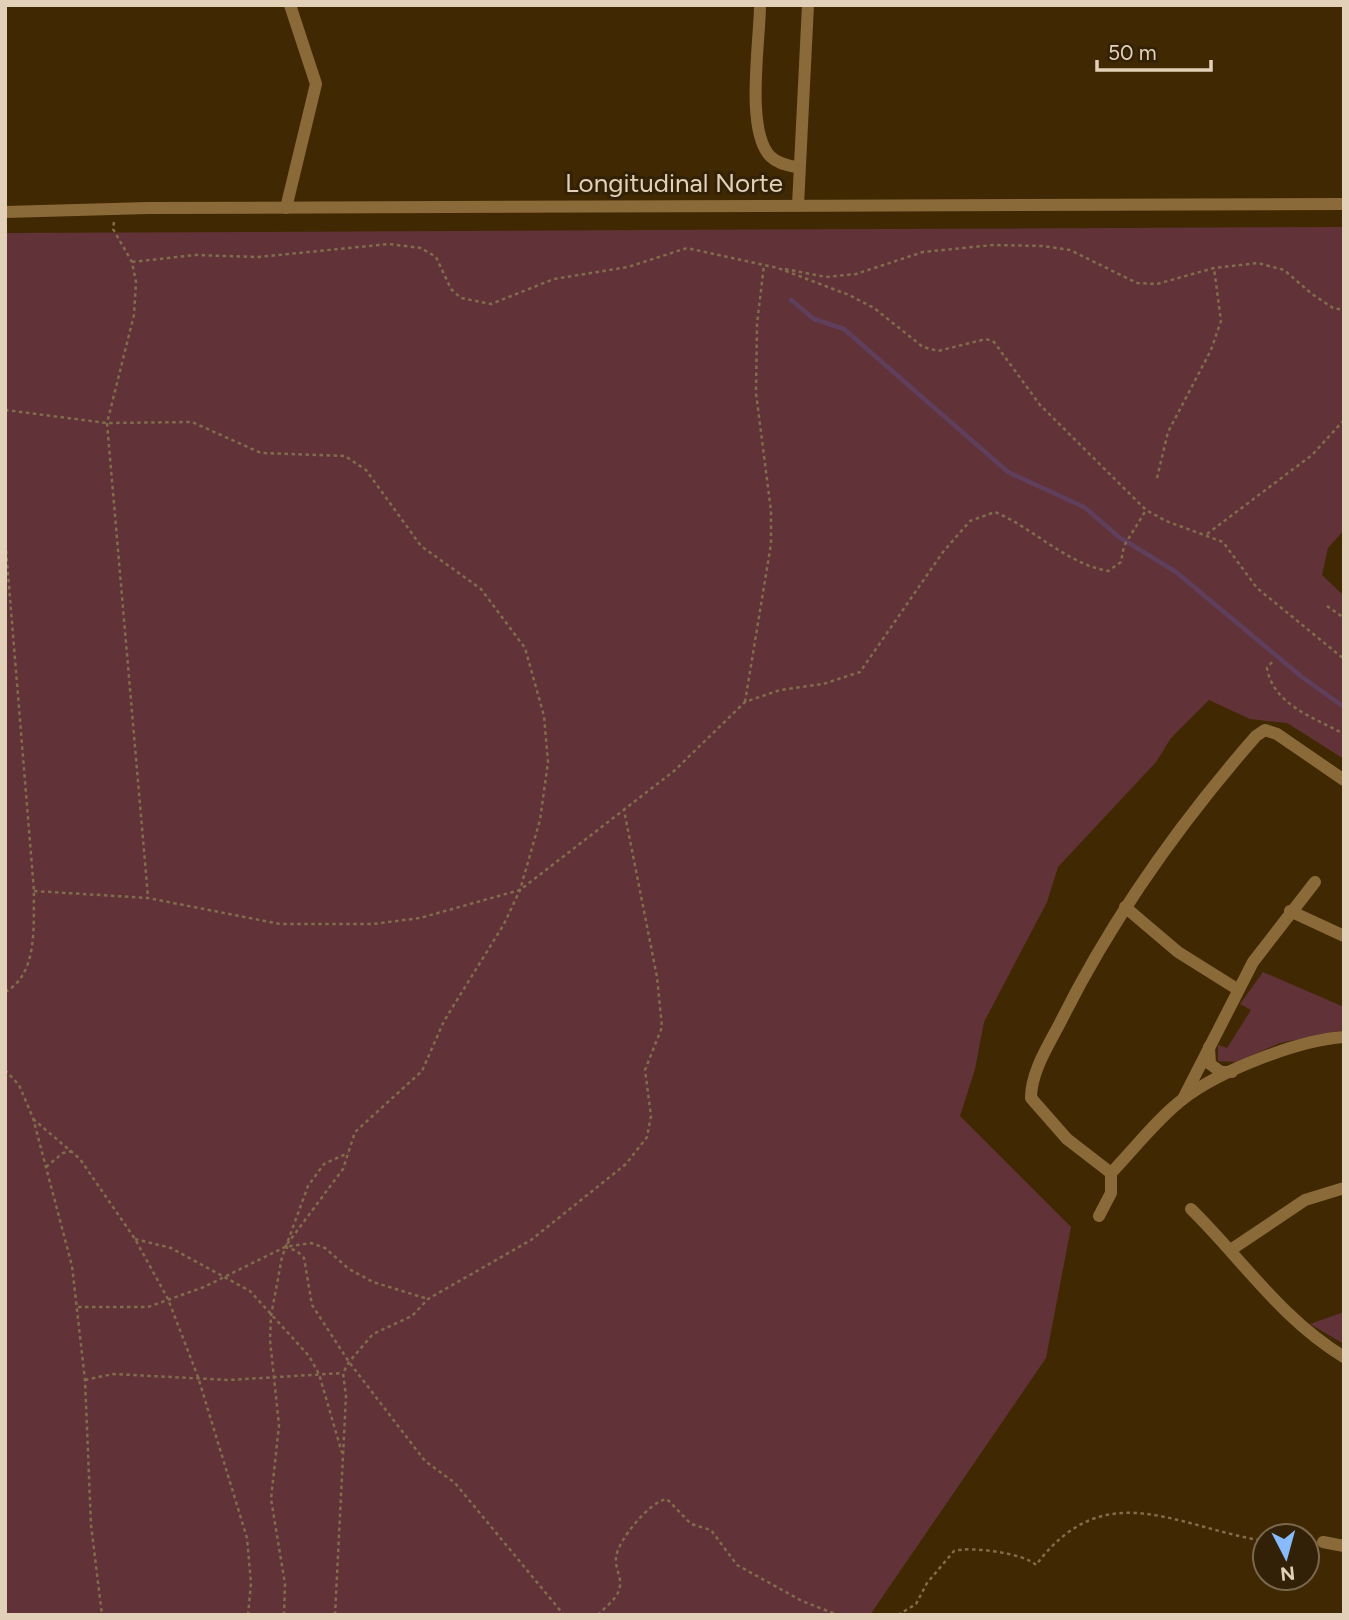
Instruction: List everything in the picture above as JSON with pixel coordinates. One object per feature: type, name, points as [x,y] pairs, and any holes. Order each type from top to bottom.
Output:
[{"type":"street","points":[[286,208],[316,84],[290,5]]},
{"type":"street","points":[[760,5],[754,100],[763,144],[778,163],[799,168]]},
{"type":"street","points":[[798,205],[808,5]]},
{"type":"street","name":"Longitudinal Norte","points":[[5,212],[118,209],[1344,204]]},
{"type":"street","points":[[1111,1173],[1081,1151],[1048,1119],[1031,1098],[1031,1084],[1070,1002],[1125,907],[1187,819],[1256,736],[1265,730],[1277,734],[1344,780]]},
{"type":"street","points":[[1099,1216],[1111,1193],[1111,1173],[1183,1099],[1237,989],[1290,911],[1315,882]]},
{"type":"street","points":[[1125,907],[1178,952],[1237,989]]},
{"type":"street","points":[[1290,911],[1344,936]]},
{"type":"street","points":[[1183,1099],[1290,1048],[1344,1037]]},
{"type":"street","points":[[1209,1047],[1210,1063],[1215,1069],[1235,1072]]},
{"type":"street","points":[[1231,1249],[1305,1200],[1344,1188]]},
{"type":"street","points":[[1191,1209],[1231,1249],[1280,1308],[1344,1357]]},
{"type":"street","points":[[1323,1542],[1344,1546]]},
{"type":"path","points":[[118,209],[113,229],[132,262],[136,282],[134,315],[107,423],[148,898]]},
{"type":"path","points":[[132,262],[195,255],[258,257],[389,244],[421,248],[436,257],[451,289],[461,298],[491,304],[554,279],[628,267],[687,248],[826,277],[856,274],[923,251],[993,246],[1070,250],[1137,283],[1157,284],[1214,268],[1258,263],[1284,270],[1323,301],[1344,310]]},
{"type":"path","points":[[745,702],[771,544],[771,511],[756,393],[757,324],[764,265]]},
{"type":"path","points":[[778,268],[849,295],[874,308],[923,347],[938,351],[986,339],[994,342],[1040,405],[1146,510],[1166,521],[1223,542],[1257,587],[1344,659]]},
{"type":"path","points":[[1157,478],[1168,432],[1211,350],[1221,321],[1214,268]]},
{"type":"path","points":[[5,410],[107,423],[192,422],[261,453],[345,456],[366,470],[421,546],[481,589],[525,648],[544,716],[548,762],[540,820],[520,890],[504,924],[444,1021],[422,1071],[355,1132],[336,1179],[285,1247]]},
{"type":"path","points":[[1207,534],[1312,455],[1344,420]]},
{"type":"path","points":[[34,891],[148,898],[279,924],[373,924],[420,918],[520,890],[674,771],[745,702],[780,690],[823,684],[860,671],[923,577],[970,521],[995,512],[1018,522],[1063,554],[1090,568],[1108,571],[1121,562],[1124,546],[1146,510]]},
{"type":"path","points":[[5,537],[34,891],[33,949],[24,972],[5,992]]},
{"type":"path","points":[[1327,606],[1344,618]]},
{"type":"path","points":[[1272,662],[1267,668],[1269,679],[1290,706],[1344,734]]},
{"type":"path","points":[[335,1615],[346,1396],[343,1373],[349,1362],[373,1334],[412,1316],[428,1299],[531,1240],[626,1164],[650,1128],[645,1070],[663,1027],[657,976],[624,810]]},
{"type":"path","points":[[5,1070],[19,1085],[33,1118],[72,1266],[85,1380],[91,1525],[102,1615]]},
{"type":"path","points":[[33,1118],[73,1151],[135,1239],[168,1299],[198,1377],[247,1538],[251,1583],[248,1615]]},
{"type":"path","points":[[46,1167],[63,1153],[73,1151]]},
{"type":"path","points":[[284,1615],[285,1584],[271,1499],[279,1425],[271,1316],[285,1247],[308,1186],[324,1164],[348,1153]]},
{"type":"path","points":[[135,1239],[171,1248],[225,1275],[250,1291],[309,1356],[320,1374],[343,1456]]},
{"type":"path","points":[[78,1307],[135,1309],[204,1287],[285,1247],[318,1244],[349,1269],[373,1282],[428,1299]]},
{"type":"path","points":[[285,1247],[297,1251],[303,1258],[312,1305],[349,1362],[425,1461],[455,1483],[564,1615]]},
{"type":"path","points":[[85,1380],[113,1374],[274,1378],[343,1373]]},
{"type":"path","points":[[598,1615],[620,1588],[621,1576],[616,1557],[618,1548],[650,1505],[667,1499],[691,1524],[711,1530],[737,1564],[802,1601],[838,1615]]},
{"type":"path","points":[[898,1615],[916,1604],[926,1583],[954,1551],[1008,1552],[1028,1557],[1036,1564],[1070,1530],[1112,1514],[1154,1513],[1251,1537]]},
{"type":"shaded area","points":[[1344,227],[1344,530],[1328,548],[1322,575],[1344,596],[1344,759],[1287,723],[1250,719],[1209,700],[1171,738],[1156,762],[1058,867],[1047,902],[984,1022],[975,1069],[960,1116],[1071,1227],[1046,1358],[870,1615],[5,1615],[5,233]]},
{"type":"shaded area","points":[[1263,972],[1344,1007],[1344,1030],[1280,1043],[1236,1062],[1218,1061],[1218,1045],[1227,1048],[1251,1010],[1240,1004]]},
{"type":"shaded area","points":[[1344,1312],[1344,1344],[1310,1324]]},
{"type":"waterway","points":[[791,300],[814,319],[844,329],[1008,472],[1084,507],[1119,537],[1176,572],[1302,677],[1344,707]]}]
